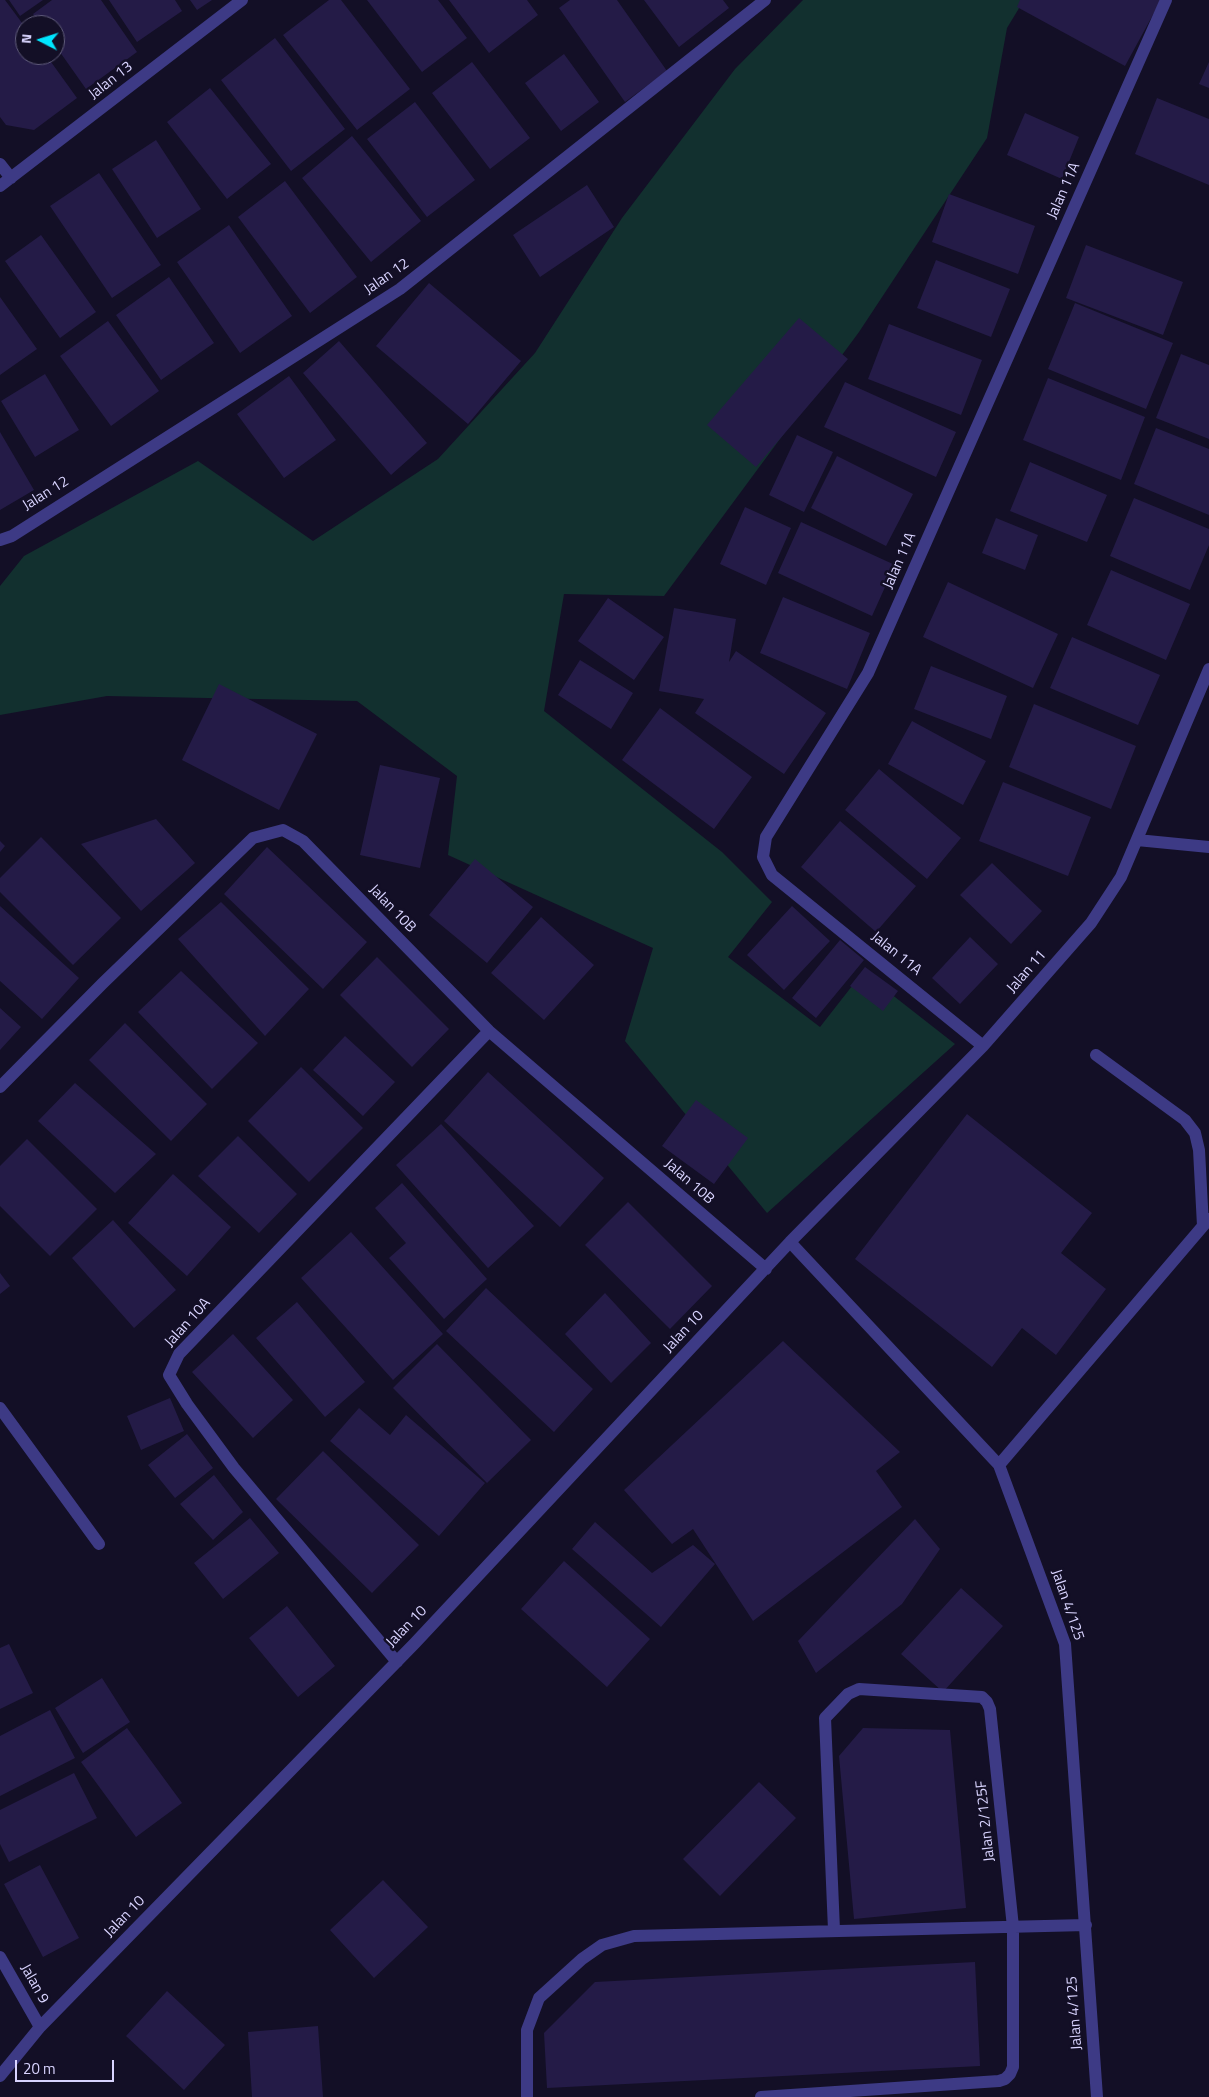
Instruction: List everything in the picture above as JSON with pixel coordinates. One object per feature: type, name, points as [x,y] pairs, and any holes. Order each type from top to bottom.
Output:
[{"type":"street","name":"Jalan 13","points":[[0,186],[242,0]]},
{"type":"street","name":"Jalan 12","points":[[0,540],[12,536],[400,289],[765,0]]},
{"type":"street","name":"Jalan 11A","points":[[983,1046],[772,875],[762,857],[766,837],[868,673],[1166,0]]},
{"type":"street","points":[[0,164],[12,178]]},
{"type":"street","name":"Jalan 11","points":[[790,1242],[983,1046],[1091,923],[1121,877],[1209,669]]},
{"type":"street","name":"Jalan 10B","points":[[0,1088],[103,983],[253,838],[283,830],[303,841],[488,1031],[766,1269]]},
{"type":"street","points":[[1137,840],[1209,847]]},
{"type":"street","name":"Jalan 10A","points":[[396,1662],[234,1468],[187,1404],[169,1375],[179,1354],[488,1031]]},
{"type":"street","points":[[999,1465],[1206,1223],[1199,1150],[1195,1134],[1185,1120],[1096,1055]]},
{"type":"street","name":"Jalan 10","points":[[0,2076],[40,2027],[396,1662],[790,1242]]},
{"type":"street","name":"Jalan 4/125","points":[[790,1242],[999,1465],[1065,1644],[1097,2097]]},
{"type":"street","points":[[0,1408],[99,1544]]},
{"type":"street","name":"Jalan 2/125F","points":[[761,2097],[999,2082],[1010,2074],[1013,2067],[1013,1927],[990,1709],[987,1702],[982,1698],[976,1696],[859,1690],[848,1694],[825,1718],[834,1930]]},
{"type":"street","points":[[527,2097],[527,2030],[539,1998],[582,1959],[602,1945],[634,1936],[1086,1925]]},
{"type":"street","name":"Jalan 9","points":[[0,1957],[40,2027]]},
{"type":"green space","points":[[803,0],[1024,0],[1007,28],[987,138],[859,332],[664,596],[564,594],[544,711],[722,852],[772,902],[728,957],[820,1027],[863,972],[955,1044],[767,1213],[625,1041],[653,948],[448,855],[457,776],[357,701],[107,696],[0,715],[0,586],[24,556],[198,461],[313,541],[438,459],[535,353],[622,218],[735,69]]},
{"type":"building","points":[[0,0],[5,0],[16,15],[15,65],[53,65],[77,98],[34,130],[6,125],[0,117]]},
{"type":"building","points":[[9,0],[43,0],[21,15],[19,15]]},
{"type":"building","points":[[52,0],[101,0],[137,52],[86,89],[65,59],[65,15],[33,14]]},
{"type":"building","points":[[109,0],[175,0],[182,11],[137,42]]},
{"type":"building","points":[[190,0],[212,0],[197,10]]},
{"type":"building","points":[[329,0],[341,0],[410,89],[357,130],[283,35]]},
{"type":"building","points":[[367,0],[438,0],[467,38],[422,72]]},
{"type":"building","points":[[449,0],[527,0],[538,15],[489,53]]},
{"type":"building","points":[[570,0],[617,0],[667,71],[625,102],[559,8]]},
{"type":"building","points":[[644,0],[723,0],[729,8],[679,47]]},
{"type":"building","points":[[1020,0],[1161,0],[1125,66],[1017,7]]},
{"type":"building","points":[[275,38],[345,129],[291,171],[221,80]]},
{"type":"building","points":[[564,54],[599,102],[561,131],[525,83]]},
{"type":"building","points":[[472,62],[530,138],[490,169],[432,93]]},
{"type":"building","points":[[1209,62],[1209,88],[1199,84]]},
{"type":"building","points":[[210,88],[271,164],[227,199],[167,122]]},
{"type":"building","points":[[1157,98],[1209,119],[1209,185],[1135,154]]},
{"type":"building","points":[[415,102],[475,180],[427,217],[367,139]]},
{"type":"building","points":[[1025,113],[1079,137],[1062,179],[1007,155]]},
{"type":"building","points":[[352,136],[421,221],[371,262],[302,178]]},
{"type":"building","points":[[156,140],[201,209],[157,238],[112,169]]},
{"type":"building","points":[[99,173],[161,265],[112,298],[50,206]]},
{"type":"building","points":[[285,181],[357,277],[310,313],[238,217]]},
{"type":"building","points":[[587,185],[614,227],[540,277],[513,235]]},
{"type":"building","points":[[949,194],[1035,226],[1018,274],[932,242]]},
{"type":"building","points":[[229,225],[292,316],[240,353],[177,262]]},
{"type":"building","points":[[41,235],[96,312],[60,338],[5,261]]},
{"type":"building","points":[[1086,245],[1183,282],[1163,335],[1066,298]]},
{"type":"building","points":[[936,260],[1010,289],[991,337],[917,308]]},
{"type":"building","points":[[169,277],[214,343],[161,380],[116,315]]},
{"type":"building","points":[[429,283],[521,361],[468,424],[376,346]]},
{"type":"building","points":[[0,297],[37,349],[0,375]]},
{"type":"building","points":[[1075,303],[1173,343],[1146,409],[1048,369]]},
{"type":"building","points":[[799,318],[848,359],[756,467],[707,425]]},
{"type":"building","points":[[108,321],[159,391],[111,426],[60,356]]},
{"type":"building","points":[[889,324],[982,360],[961,415],[868,379]]},
{"type":"building","points":[[339,341],[427,443],[391,475],[303,373]]},
{"type":"building","points":[[1181,354],[1209,365],[1209,439],[1156,418]]},
{"type":"building","points":[[45,374],[79,430],[35,457],[1,401]]},
{"type":"building","points":[[289,376],[336,440],[284,478],[237,414]]},
{"type":"building","points":[[1048,378],[1145,417],[1121,480],[1023,440]]},
{"type":"building","points":[[845,382],[956,432],[936,477],[824,427]]},
{"type":"building","points":[[1156,428],[1209,449],[1209,515],[1134,484]]},
{"type":"building","points":[[0,432],[34,490],[0,510]]},
{"type":"building","points":[[797,435],[833,452],[804,512],[769,495]]},
{"type":"building","points":[[837,456],[913,494],[886,546],[811,508]]},
{"type":"building","points":[[1030,462],[1107,495],[1087,542],[1010,511]]},
{"type":"building","points":[[1134,498],[1209,529],[1209,545],[1190,590],[1110,556]]},
{"type":"building","points":[[745,507],[791,528],[766,585],[720,564]]},
{"type":"building","points":[[996,518],[1038,535],[1025,570],[982,553]]},
{"type":"building","points":[[801,522],[895,565],[872,616],[778,573]]},
{"type":"building","points":[[1111,570],[1190,604],[1166,660],[1087,625]]},
{"type":"building","points":[[948,582],[1058,634],[1033,688],[923,637]]},
{"type":"building","points":[[783,597],[870,633],[847,689],[760,653]]},
{"type":"building","points":[[608,598],[664,637],[634,680],[578,641]]},
{"type":"building","points":[[674,608],[736,619],[729,662],[736,651],[826,713],[784,774],[695,713],[704,699],[659,691]]},
{"type":"building","points":[[1072,637],[1160,675],[1138,725],[1050,688]]},
{"type":"building","points":[[580,660],[633,693],[611,729],[558,695]]},
{"type":"building","points":[[931,666],[1007,696],[991,739],[914,709]]},
{"type":"building","points":[[219,684],[317,734],[279,810],[182,760]]},
{"type":"building","points":[[1034,704],[1136,746],[1111,809],[1009,767]]},
{"type":"building","points":[[660,708],[752,777],[714,829],[622,760]]},
{"type":"building","points":[[912,721],[986,761],[963,805],[888,764]]},
{"type":"building","points":[[380,765],[440,778],[420,868],[360,855]]},
{"type":"building","points":[[879,769],[961,838],[927,879],[845,810]]},
{"type":"building","points":[[1003,782],[1091,817],[1068,876],[979,841]]},
{"type":"building","points":[[156,819],[195,863],[141,911],[81,844]]},
{"type":"building","points":[[840,821],[916,886],[876,932],[801,867]]},
{"type":"building","points":[[41,837],[121,918],[73,965],[0,892],[0,878]]},
{"type":"building","points":[[0,841],[5,846],[0,852]]},
{"type":"building","points":[[267,847],[367,942],[323,989],[224,894]]},
{"type":"building","points":[[475,859],[533,907],[487,963],[429,915]]},
{"type":"building","points":[[992,863],[1042,911],[1011,944],[960,895]]},
{"type":"building","points":[[221,902],[309,989],[265,1036],[178,939]]},
{"type":"building","points":[[0,906],[79,978],[42,1019],[0,981]]},
{"type":"building","points":[[792,906],[830,941],[784,990],[747,955]]},
{"type":"building","points":[[541,917],[594,965],[544,1020],[491,973]]},
{"type":"building","points":[[970,937],[998,964],[960,1004],[932,978]]},
{"type":"building","points":[[840,940],[864,960],[816,1018],[792,998]]},
{"type":"building","points":[[377,957],[449,1029],[412,1067],[340,995]]},
{"type":"building","points":[[865,967],[898,991],[883,1011],[850,986]]},
{"type":"building","points":[[181,971],[258,1043],[212,1089],[138,1012]]},
{"type":"building","points":[[0,1008],[21,1027],[0,1050]]},
{"type":"building","points":[[125,1023],[207,1104],[171,1141],[89,1060]]},
{"type":"building","points":[[345,1036],[395,1082],[363,1116],[313,1070]]},
{"type":"building","points":[[301,1067],[363,1128],[309,1182],[248,1121]]},
{"type":"building","points":[[488,1072],[604,1178],[560,1227],[444,1121]]},
{"type":"building","points":[[75,1083],[156,1154],[115,1193],[38,1121]]},
{"type":"building","points":[[696,1100],[748,1138],[714,1184],[662,1146]]},
{"type":"building","points":[[967,1114],[1092,1213],[1061,1253],[1106,1289],[1056,1355],[1022,1328],[992,1367],[855,1259]]},
{"type":"building","points":[[441,1124],[534,1226],[488,1268],[396,1165]]},
{"type":"building","points":[[238,1136],[297,1194],[259,1233],[198,1176]]},
{"type":"building","points":[[27,1139],[97,1209],[50,1256],[0,1206],[0,1166]]},
{"type":"building","points":[[173,1174],[231,1227],[187,1276],[128,1223]]},
{"type":"building","points":[[402,1183],[487,1279],[444,1319],[389,1258],[406,1243],[375,1208]]},
{"type":"building","points":[[628,1202],[712,1286],[670,1329],[585,1245]]},
{"type":"building","points":[[113,1220],[176,1290],[134,1328],[72,1258]]},
{"type":"building","points":[[351,1232],[443,1334],[393,1380],[301,1278]]},
{"type":"building","points":[[0,1273],[10,1286],[0,1294]]},
{"type":"building","points":[[486,1288],[593,1389],[554,1432],[446,1331]]},
{"type":"building","points":[[605,1293],[651,1343],[611,1383],[565,1334]]},
{"type":"building","points":[[297,1302],[365,1382],[325,1417],[256,1338]]},
{"type":"building","points":[[233,1334],[293,1400],[253,1438],[192,1372]]},
{"type":"building","points":[[783,1341],[900,1452],[876,1471],[902,1507],[753,1621],[693,1529],[672,1544],[624,1490]]},
{"type":"building","points":[[437,1344],[531,1440],[487,1483],[393,1388]]},
{"type":"building","points":[[170,1398],[184,1431],[141,1450],[127,1416]]},
{"type":"building","points":[[359,1408],[390,1435],[406,1415],[485,1483],[439,1536],[330,1441]]},
{"type":"building","points":[[187,1434],[213,1468],[175,1498],[148,1465]]},
{"type":"building","points":[[323,1451],[419,1545],[372,1593],[276,1499]]},
{"type":"building","points":[[214,1475],[243,1512],[213,1540],[180,1504]]},
{"type":"building","points":[[250,1518],[279,1553],[223,1599],[194,1563]]},
{"type":"building","points":[[915,1519],[940,1549],[902,1604],[816,1673],[798,1641]]},
{"type":"building","points":[[595,1522],[652,1573],[693,1545],[715,1564],[661,1627],[572,1549]]},
{"type":"building","points":[[564,1561],[650,1639],[607,1687],[521,1609]]},
{"type":"building","points":[[961,1588],[1003,1626],[943,1692],[901,1654]]},
{"type":"building","points":[[287,1606],[335,1666],[298,1697],[249,1638]]},
{"type":"building","points":[[9,1644],[33,1693],[0,1709],[0,1648]]},
{"type":"building","points":[[102,1678],[130,1722],[83,1753],[55,1708]]},
{"type":"building","points":[[50,1710],[75,1758],[0,1796],[0,1736]]},
{"type":"building","points":[[127,1728],[182,1803],[136,1837],[81,1762]]},
{"type":"building","points":[[863,1728],[950,1730],[966,1908],[854,1919],[839,1756]]},
{"type":"building","points":[[74,1773],[97,1818],[9,1862],[0,1844],[0,1810]]},
{"type":"building","points":[[759,1782],[796,1818],[720,1896],[683,1859]]},
{"type":"building","points":[[40,1865],[79,1938],[43,1957],[4,1884]]},
{"type":"building","points":[[383,1880],[428,1927],[374,1978],[330,1930]]},
{"type":"building","points":[[975,1962],[980,2066],[547,2088],[544,2033],[595,1982]]},
{"type":"building","points":[[167,1991],[225,2045],[184,2090],[126,2036]]},
{"type":"building","points":[[318,2026],[323,2097],[252,2097],[248,2032]]}]
